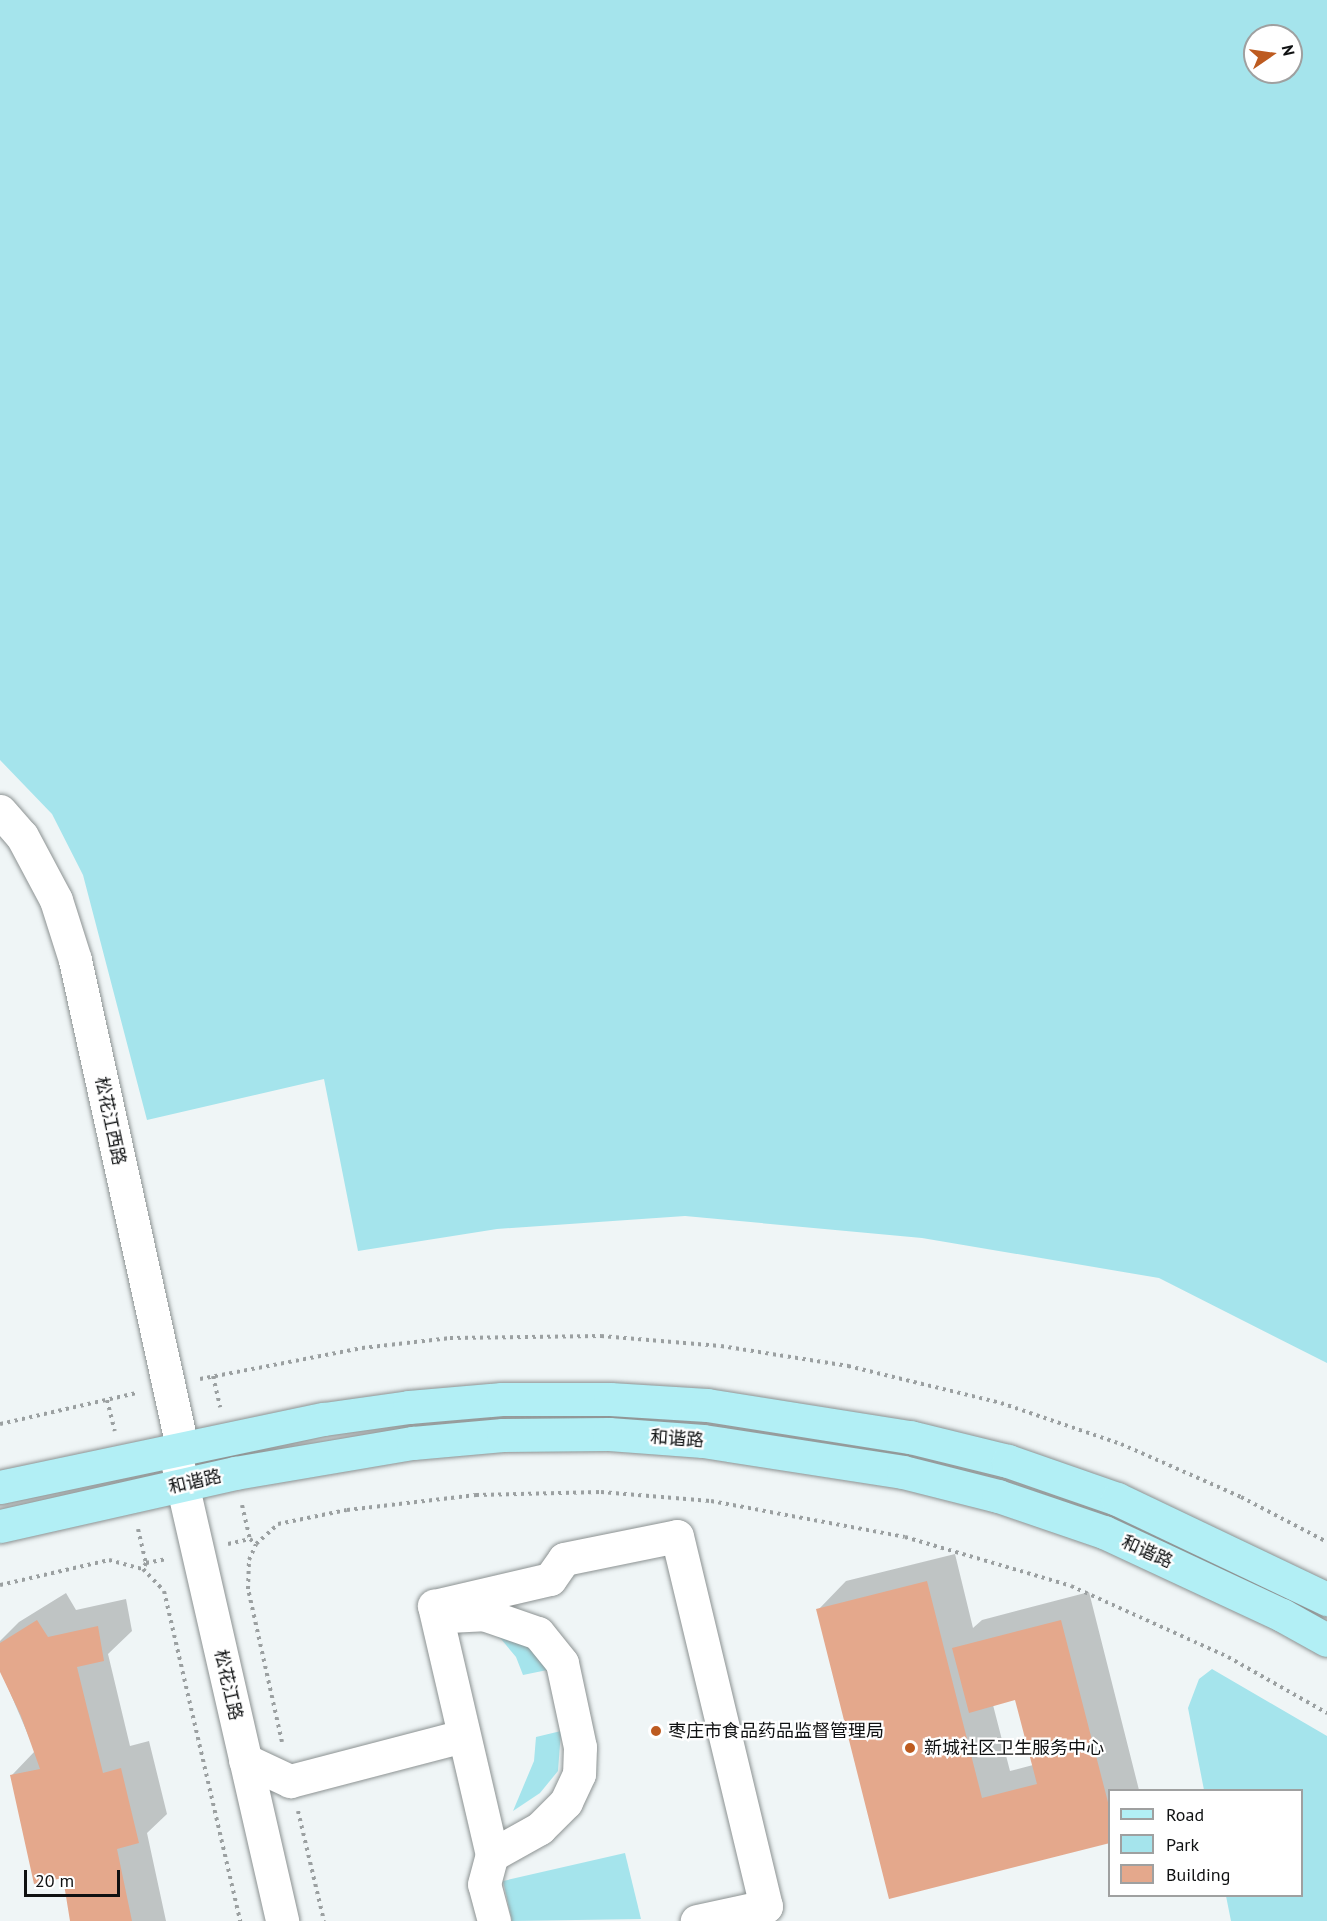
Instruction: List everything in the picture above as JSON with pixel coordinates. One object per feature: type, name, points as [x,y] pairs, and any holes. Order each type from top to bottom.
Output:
[{"type":"main road","name":"和谐路","points":[[0,1487],[324,1419],[478,1401],[610,1399],[707,1405],[910,1437],[1008,1461],[1117,1499],[1327,1599]]},
{"type":"main road","name":"和谐路","points":[[0,1526],[182,1484],[330,1454],[412,1443],[503,1435],[609,1434],[704,1441],[903,1472],[998,1496],[1104,1532],[1282,1615],[1327,1640]]},
{"type":"street","name":"松花江西路","points":[[0,811],[22,836],[56,900],[75,960],[168,1386],[178,1448]]},
{"type":"street","name":"松花江路","points":[[178,1448],[182,1484],[282,1921]]},
{"type":"street","points":[[494,1921],[484,1884],[492,1855],[434,1606],[550,1579],[564,1559],[677,1536],[766,1906],[697,1921]]},
{"type":"street","points":[[438,1617],[483,1614],[508,1620],[538,1633],[562,1663],[580,1747],[579,1774],[566,1803],[540,1828],[492,1855]]},
{"type":"street","points":[[245,1760],[290,1780],[463,1736]]},
{"type":"path","points":[[0,1424],[213,1376]]},
{"type":"path","points":[[248,1590],[249,1560],[256,1544],[278,1524],[347,1510],[476,1495],[601,1492],[711,1501],[905,1537],[1071,1586],[1228,1657],[1327,1713]]},
{"type":"path","points":[[250,1539],[256,1544]]},
{"type":"path","points":[[0,1585],[109,1560],[143,1569],[164,1592],[240,1921]]},
{"type":"path","points":[[143,1569],[146,1563]]},
{"type":"green space","points":[[0,0],[1327,0],[1327,1363],[1159,1278],[922,1238],[685,1216],[497,1229],[358,1251],[324,1079],[147,1120],[83,875],[52,814],[0,760]]},
{"type":"green space","points":[[476,1623],[513,1632],[552,1669],[523,1675],[516,1657],[501,1639]]},
{"type":"green space","points":[[1212,1669],[1327,1736],[1327,1921],[1231,1921],[1226,1897],[1303,1897],[1303,1789],[1204,1789],[1188,1708],[1199,1679]]},
{"type":"green space","points":[[561,1731],[558,1771],[540,1793],[513,1811],[534,1761],[536,1737]]},
{"type":"green space","points":[[625,1853],[641,1919],[512,1921],[503,1881]]},
{"type":"building","name":"新城社区卫生服务中心","points":[[927,1581],[982,1798],[1037,1784],[1015,1700],[969,1713],[952,1648],[1061,1620],[1108,1802],[1108,1844],[889,1899],[816,1609]]},
{"type":"building","points":[[37,1620],[48,1637],[98,1626],[104,1661],[77,1667],[103,1773],[121,1768],[139,1843],[117,1849],[132,1921],[70,1921],[63,1878],[34,1884],[10,1775],[40,1769],[21,1716],[0,1672],[0,1643]]},
{"type":"place","name":"枣庄市食品药品监督管理局","points":[[656,1731]]},
{"type":"place","name":"新城社区卫生服务中心","points":[[910,1748]]}]
